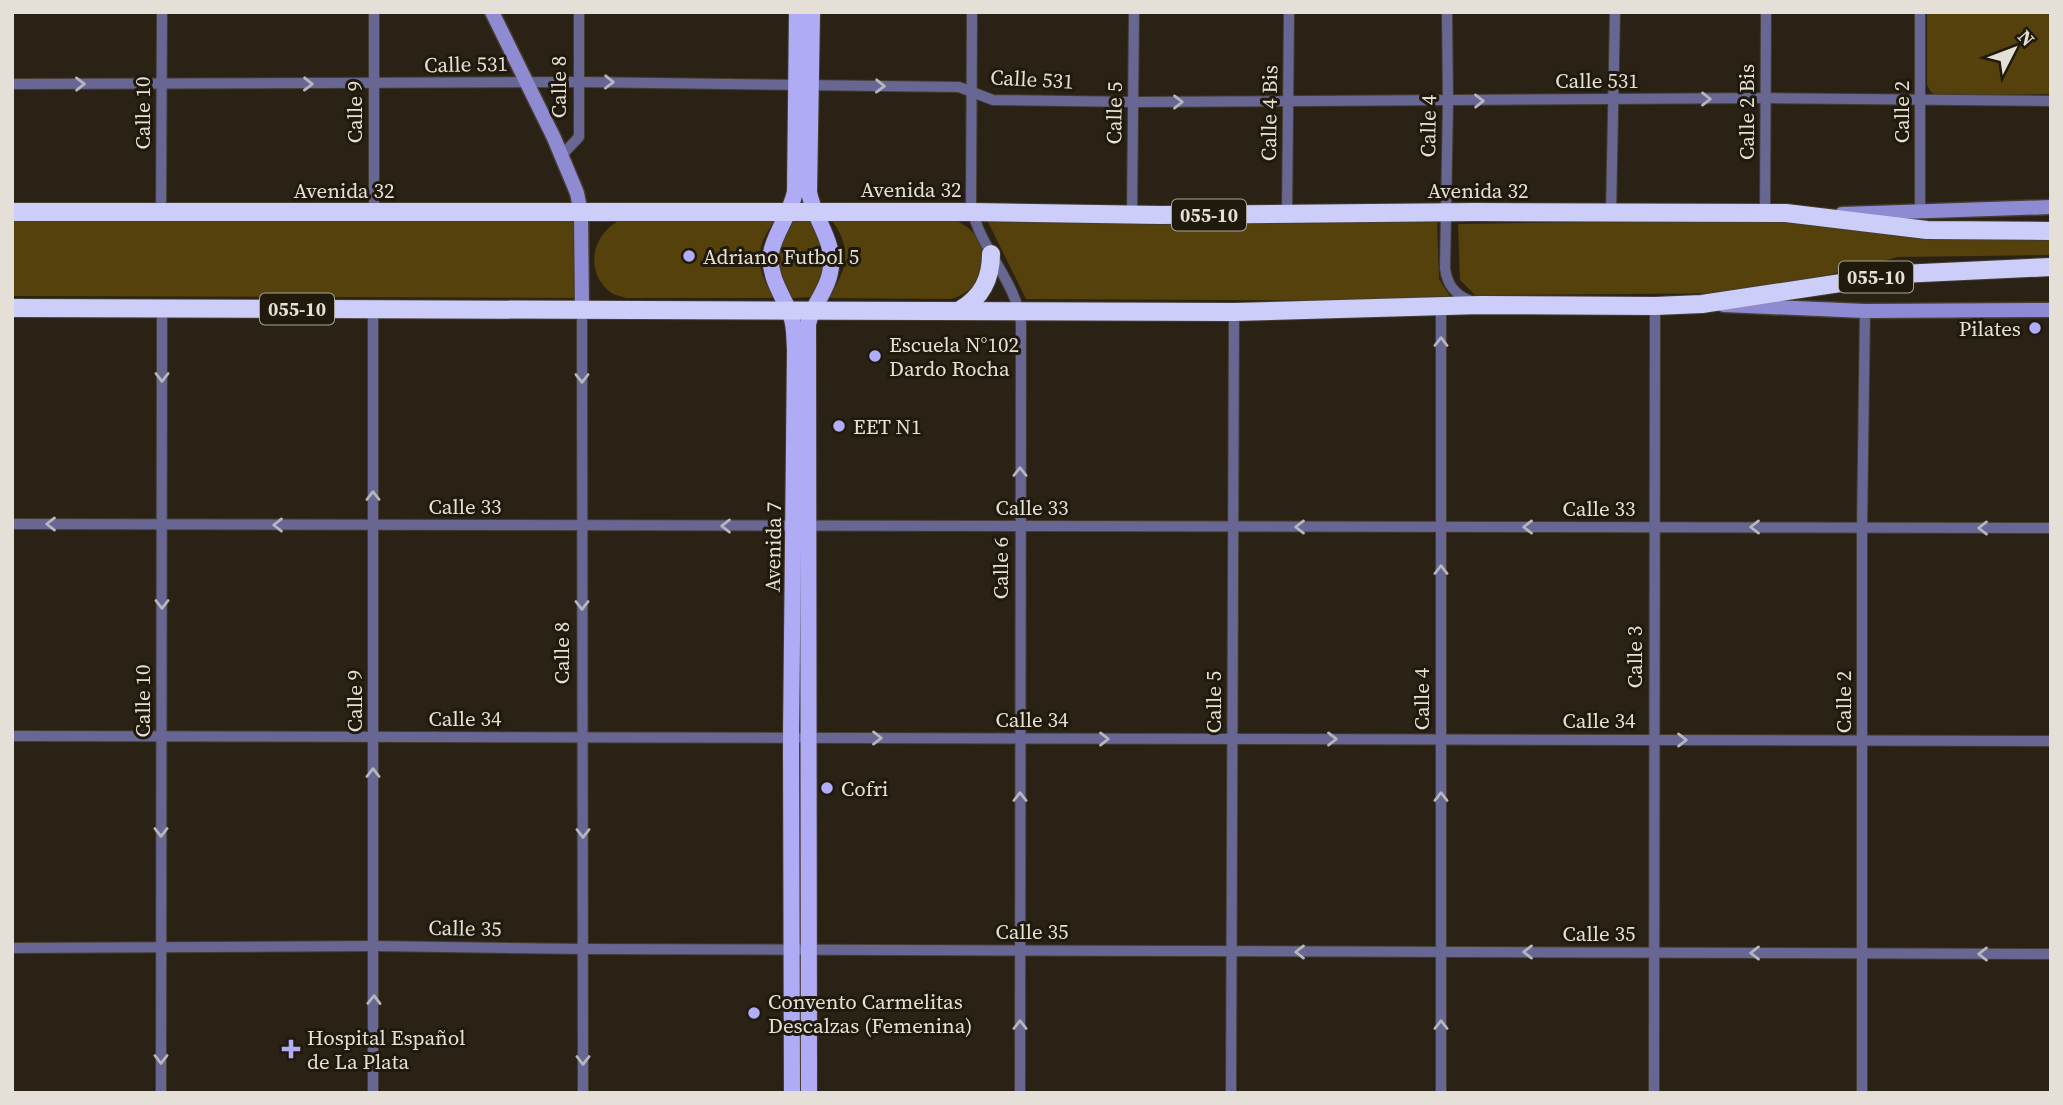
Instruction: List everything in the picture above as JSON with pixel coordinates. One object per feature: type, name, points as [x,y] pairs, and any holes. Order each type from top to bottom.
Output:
[{"type":"highway","name":"Avenida 32","points":[[12,212],[1765,213],[1810,214],[1927,230],[2051,231]]},
{"type":"highway","points":[[960,310],[984,289],[990,272],[991,254]]},
{"type":"highway","name":"055-10","points":[[12,308],[1234,312],[1481,305],[1655,306],[1702,304],[1900,274],[2051,267]]},
{"type":"main road","name":"Avenida 7","points":[[797,12],[804,85],[809,192],[832,256],[828,282],[808,324],[791,738],[809,1093]]},
{"type":"main road","name":"Avenida 7","points":[[792,1093],[809,738],[794,325],[776,283],[771,256],[775,239],[790,213],[795,192],[812,12]]},
{"type":"street","name":"Calle 10","points":[[161,213],[162,12]]},
{"type":"street","name":"Calle 9","points":[[374,12],[374,212]]},
{"type":"street","name":"Calle 8","points":[[492,12],[562,155],[577,193],[581,213],[583,1093]]},
{"type":"street","name":"Calle 8","points":[[562,155],[579,137],[579,12]]},
{"type":"street","name":"Calle 6","points":[[972,12],[972,212],[1019,311],[1021,323],[1020,1093]]},
{"type":"street","name":"Calle 5","points":[[1132,214],[1134,12]]},
{"type":"street","name":"Calle 4 Bis","points":[[1287,214],[1289,12]]},
{"type":"street","name":"Calle 4","points":[[1447,12],[1446,278],[1456,294],[1481,305]]},
{"type":"street","points":[[1611,213],[1615,12]]},
{"type":"street","name":"Calle 2 Bis","points":[[1765,213],[1766,12]]},
{"type":"street","name":"Calle 2","points":[[1920,12],[1920,211]]},
{"type":"street","name":"Calle 531","points":[[12,84],[373,85],[579,82],[959,87],[993,100],[1133,102],[1615,99],[2051,101]]},
{"type":"street","name":"Avenida 32","points":[[1810,214],[2051,207]]},
{"type":"street","points":[[1702,304],[1803,310],[2051,310]]},
{"type":"street","name":"Calle 4","points":[[1441,306],[1441,1093]]},
{"type":"street","name":"Calle 3","points":[[1654,1093],[1655,306]]},
{"type":"street","name":"Calle 10","points":[[161,1093],[162,308]]},
{"type":"street","name":"Calle 9","points":[[373,309],[373,1093]]},
{"type":"street","name":"Calle 2","points":[[1862,1093],[1862,528],[1865,311]]},
{"type":"street","name":"Calle 5","points":[[1231,1093],[1234,312]]},
{"type":"street","name":"Calle 33","points":[[12,524],[2051,528]]},
{"type":"street","name":"Calle 34","points":[[12,736],[2051,741]]},
{"type":"street","name":"Calle 35","points":[[12,947],[374,946],[2051,954]]},
{"type":"shaded area","points":[[1927,12],[2051,12],[2051,94],[1938,96],[1931,92],[1927,85]]},
{"type":"shaded area","points":[[12,218],[575,218],[578,295],[574,298],[12,296]]},
{"type":"shaded area","points":[[777,218],[764,238],[759,257],[763,277],[775,298],[626,298],[610,292],[596,273],[595,251],[599,241],[614,224],[624,219]]},
{"type":"shaded area","points":[[989,218],[1437,221],[1439,279],[1453,301],[1026,299],[988,222]]},
{"type":"shaded area","points":[[831,219],[950,219],[964,225],[975,235],[984,259],[982,272],[976,283],[965,293],[951,299],[828,298],[844,268],[845,259],[843,240]]},
{"type":"shaded area","points":[[1793,219],[2051,236],[2051,255],[1898,257],[1759,293],[1475,295],[1460,280],[1458,224]]},
{"type":"shaded area","points":[[811,221],[820,235],[824,251],[823,276],[810,297],[793,298],[780,286],[775,262],[778,238],[793,222]]},
{"type":"place","name":"Adriano Futbol 5","points":[[689,256]]},
{"type":"place","name":"Pilates","points":[[2035,328]]},
{"type":"place","name":"Escuela N°102 Dardo Rocha","points":[[875,356]]},
{"type":"place","name":"EET N1","points":[[839,426]]},
{"type":"place","name":"Cofri","points":[[827,788]]},
{"type":"place","name":"Convento Carmelitas Descalzas (Femenina)","points":[[754,1013]]},
{"type":"place","name":"Hospital Español de La Plata","points":[[291,1049]]}]
